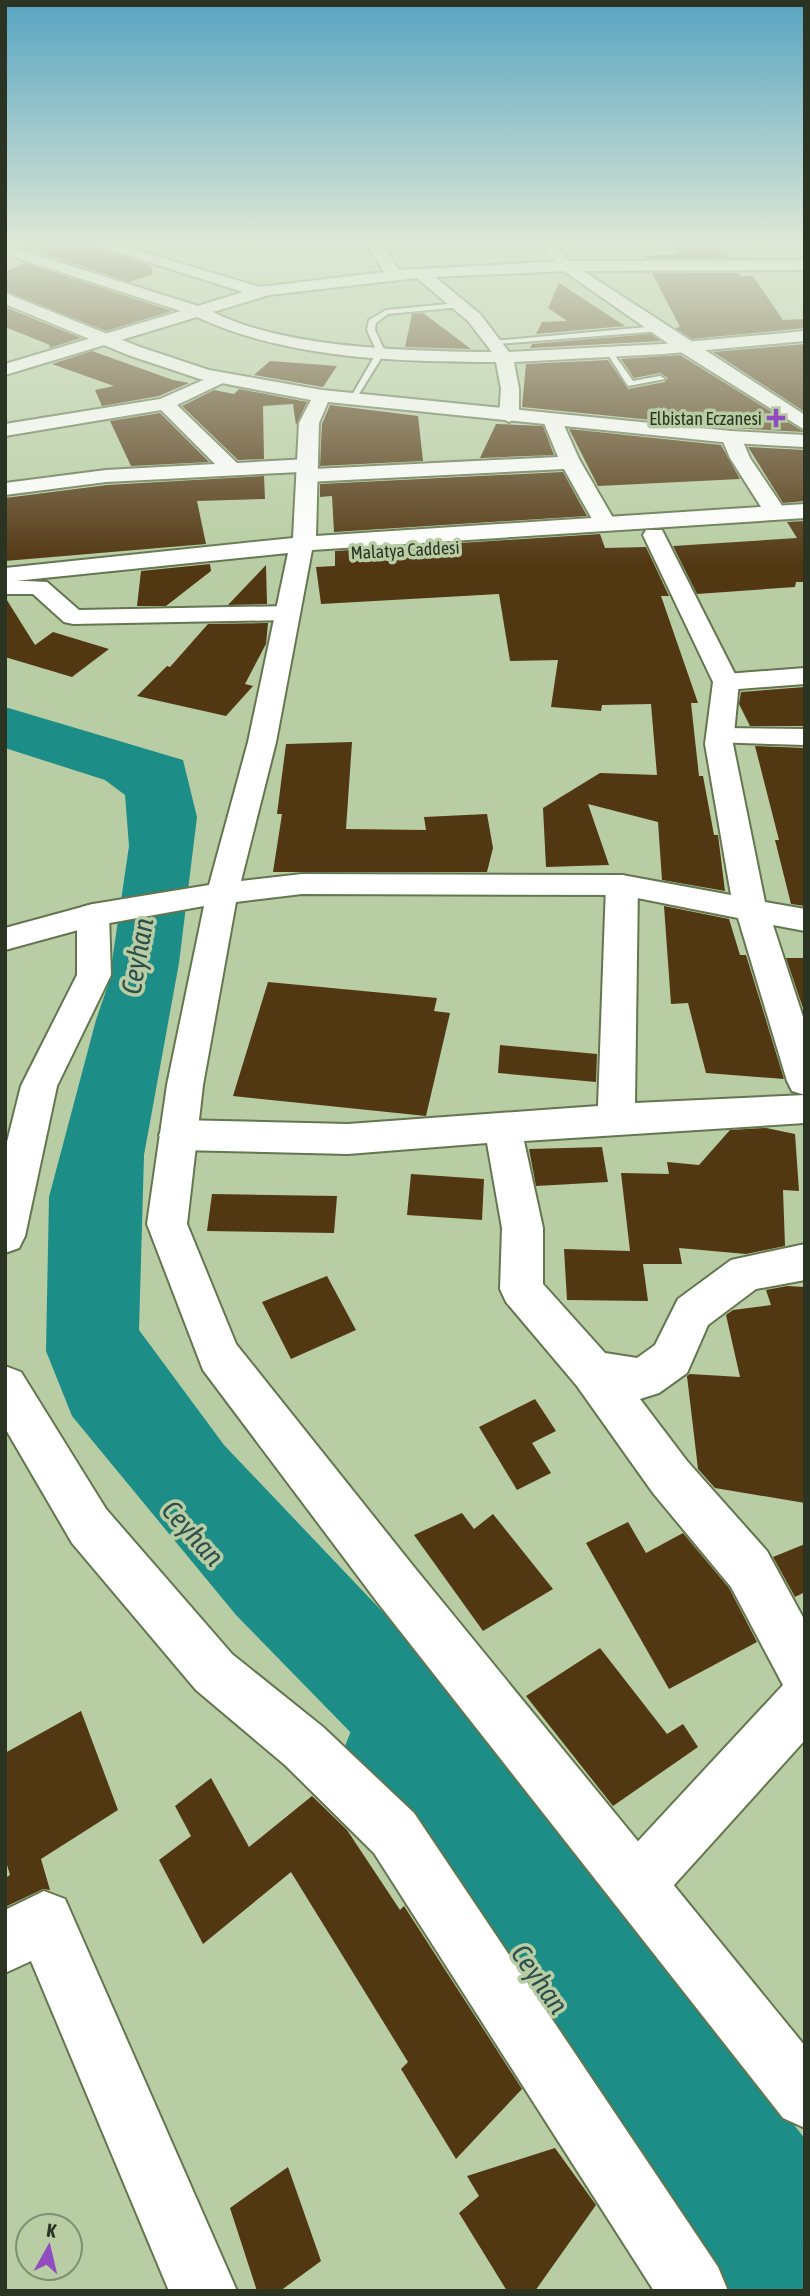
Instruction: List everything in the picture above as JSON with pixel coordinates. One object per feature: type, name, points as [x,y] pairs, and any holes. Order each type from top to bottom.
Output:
[{"type":"street","points":[[5,370],[66,350]]},
{"type":"street","points":[[138,350],[219,378],[336,398],[731,437],[805,441]]},
{"type":"street","points":[[370,350],[507,359],[637,350]]},
{"type":"street","points":[[502,350],[507,359],[512,394],[509,416]]},
{"type":"street","points":[[690,350],[805,424]]},
{"type":"street","points":[[5,430],[164,404],[219,378]]},
{"type":"street","points":[[336,398],[309,423],[300,550],[262,742],[209,895],[167,1224],[219,1356],[396,1585],[805,2096]]},
{"type":"street","points":[[164,404],[232,468]]},
{"type":"street","points":[[552,418],[571,462],[605,523]]},
{"type":"street","points":[[731,437],[740,458],[776,513]]},
{"type":"street","points":[[5,488],[106,476],[232,468],[307,470],[571,462]]},
{"type":"street","points":[[5,575],[605,523],[805,511]]},
{"type":"street","name":"Malatya Caddesi","points":[[5,585],[300,550],[654,535],[805,523]]},
{"type":"street","points":[[654,535],[726,682],[719,744],[751,908],[805,1082]]},
{"type":"street","points":[[5,585],[39,587],[73,617],[288,613]]},
{"type":"street","points":[[726,682],[805,677]]},
{"type":"street","points":[[721,736],[805,737]]},
{"type":"street","points":[[5,939],[93,915],[209,895],[302,884],[622,884],[805,920]]},
{"type":"street","points":[[616,1118],[622,884]]},
{"type":"street","points":[[5,1236],[39,1086],[94,975],[93,915]]},
{"type":"street","points":[[178,1135],[348,1139],[616,1118],[805,1109]]},
{"type":"street","points":[[502,1127],[520,1203],[526,1263],[521,1289],[593,1372],[670,1477],[749,1569],[805,1673]]},
{"type":"street","points":[[593,1372],[643,1379],[671,1359],[693,1312],[746,1273],[805,1262]]},
{"type":"street","points":[[5,1386],[89,1526],[214,1672],[304,1746],[394,1833],[694,2291]]},
{"type":"street","points":[[636,1885],[805,1700]]},
{"type":"street","points":[[5,1943],[44,1920],[203,2291]]},
{"type":"lane","points":[[336,398],[381,352]]},
{"type":"lane","points":[[608,352],[631,384],[660,379]]},
{"type":"water","points":[[5,707],[183,760],[197,817],[179,963],[144,1155],[139,1330],[224,1445],[456,1689],[805,2139],[805,2291],[765,2291],[586,2018],[401,1784],[236,1615],[72,1416],[46,1351],[49,1197],[96,1020],[109,982],[129,846],[125,795],[105,780],[5,748]]},
{"type":"building","points":[[805,350],[805,412],[713,352]]},
{"type":"building","points":[[92,351],[173,380],[189,383],[159,396],[102,406],[95,390],[114,386],[52,364]]},
{"type":"building","points":[[680,355],[804,432],[731,428],[522,407],[526,364],[608,360],[628,389],[665,382],[668,378],[660,373],[634,378],[621,359]]},
{"type":"building","points":[[270,361],[337,366],[323,387],[254,375]]},
{"type":"building","points":[[239,389],[307,402],[296,425],[293,404],[263,406],[264,459],[238,460],[182,406],[214,390],[234,394]]},
{"type":"building","points":[[330,405],[418,416],[423,461],[320,466],[322,424]]},
{"type":"building","points":[[160,413],[209,462],[131,466],[110,421]]},
{"type":"building","points":[[496,424],[543,426],[554,455],[480,458]]},
{"type":"building","points":[[569,429],[721,445],[740,479],[598,486]]},
{"type":"building","points":[[748,447],[805,450],[805,501],[783,503]]},
{"type":"building","points":[[563,472],[587,516],[334,532],[332,496],[320,497],[320,484]]},
{"type":"building","points":[[264,476],[265,499],[197,501],[206,544],[5,561],[5,498],[107,485]]},
{"type":"building","points":[[805,521],[805,582],[796,582],[795,587],[697,594],[673,546],[797,538],[787,522]]},
{"type":"building","points":[[600,534],[605,548],[646,547],[669,596],[661,596],[698,703],[691,703],[699,776],[703,776],[714,835],[718,835],[725,891],[662,880],[658,822],[588,804],[609,865],[546,867],[543,808],[600,773],[657,775],[651,704],[602,705],[601,711],[551,707],[558,660],[510,661],[499,594],[321,604],[316,567],[335,566],[335,551]]},
{"type":"building","points":[[210,564],[211,571],[166,606],[137,606],[141,571]]},
{"type":"building","points":[[266,565],[267,604],[228,605]]},
{"type":"building","points":[[5,597],[35,645],[53,632],[109,649],[72,677],[5,657]]},
{"type":"building","points":[[268,623],[266,644],[245,684],[253,686],[226,716],[137,696],[167,666],[170,667],[208,624]]},
{"type":"building","points":[[805,687],[805,726],[750,726],[739,704],[741,692]]},
{"type":"building","points":[[352,742],[346,829],[426,830],[424,817],[487,814],[493,848],[487,872],[273,872],[282,814],[277,814],[286,744]]},
{"type":"building","points":[[755,746],[805,748],[805,906],[791,904],[775,840],[779,840]]},
{"type":"building","points":[[664,906],[729,919],[740,955],[746,955],[784,1079],[706,1073],[688,1003],[671,1004]]},
{"type":"building","points":[[786,958],[805,958],[805,1014]]},
{"type":"building","points":[[268,982],[437,998],[434,1011],[450,1013],[426,1116],[233,1096]]},
{"type":"building","points":[[500,1045],[597,1054],[596,1082],[498,1073]]},
{"type":"building","points":[[766,1128],[795,1134],[799,1191],[783,1190],[785,1246],[746,1254],[679,1248],[682,1264],[643,1264],[648,1301],[567,1300],[564,1249],[630,1251],[621,1173],[669,1174],[667,1162],[699,1165],[730,1130]]},
{"type":"building","points":[[602,1147],[608,1182],[536,1186],[529,1149]]},
{"type":"building","points":[[411,1174],[484,1179],[482,1220],[407,1215]]},
{"type":"building","points":[[212,1194],[337,1196],[334,1233],[207,1231]]},
{"type":"building","points":[[327,1276],[356,1330],[291,1359],[262,1302]]},
{"type":"building","points":[[787,1286],[805,1287],[805,1503],[715,1488],[698,1469],[687,1376],[740,1377],[726,1315],[733,1310],[771,1305],[766,1290]]},
{"type":"building","points":[[535,1399],[556,1431],[532,1443],[551,1473],[517,1490],[479,1427]]},
{"type":"building","points":[[462,1513],[474,1529],[493,1514],[553,1589],[483,1631],[414,1535]]},
{"type":"building","points":[[628,1522],[646,1553],[683,1533],[729,1588],[757,1642],[669,1689],[586,1543]]},
{"type":"building","points":[[805,1544],[805,1592],[795,1597],[773,1557]]},
{"type":"building","points":[[600,1648],[667,1734],[683,1724],[698,1747],[613,1806],[526,1696]]},
{"type":"building","points":[[81,1711],[118,1810],[41,1859],[50,1890],[43,1889],[5,1907],[5,1878],[10,1875],[5,1858],[5,1753]]},
{"type":"building","points":[[211,1778],[249,1847],[312,1796],[347,1830],[400,1910],[404,1906],[522,2089],[456,2159],[401,2069],[408,2062],[291,1872],[203,1944],[159,1860],[191,1836],[175,1806]]},
{"type":"building","points":[[555,2148],[596,2205],[535,2291],[507,2291],[459,2213],[479,2196],[467,2176]]},
{"type":"building","points":[[288,2167],[321,2261],[280,2291],[257,2291],[230,2208]]},
{"type":"waterway","name":"Ceyhan","points":[[385,1754],[644,2130],[768,2291]]},
{"type":"place","name":"Elbistan Eczanesi","points":[[776,418]]}]
